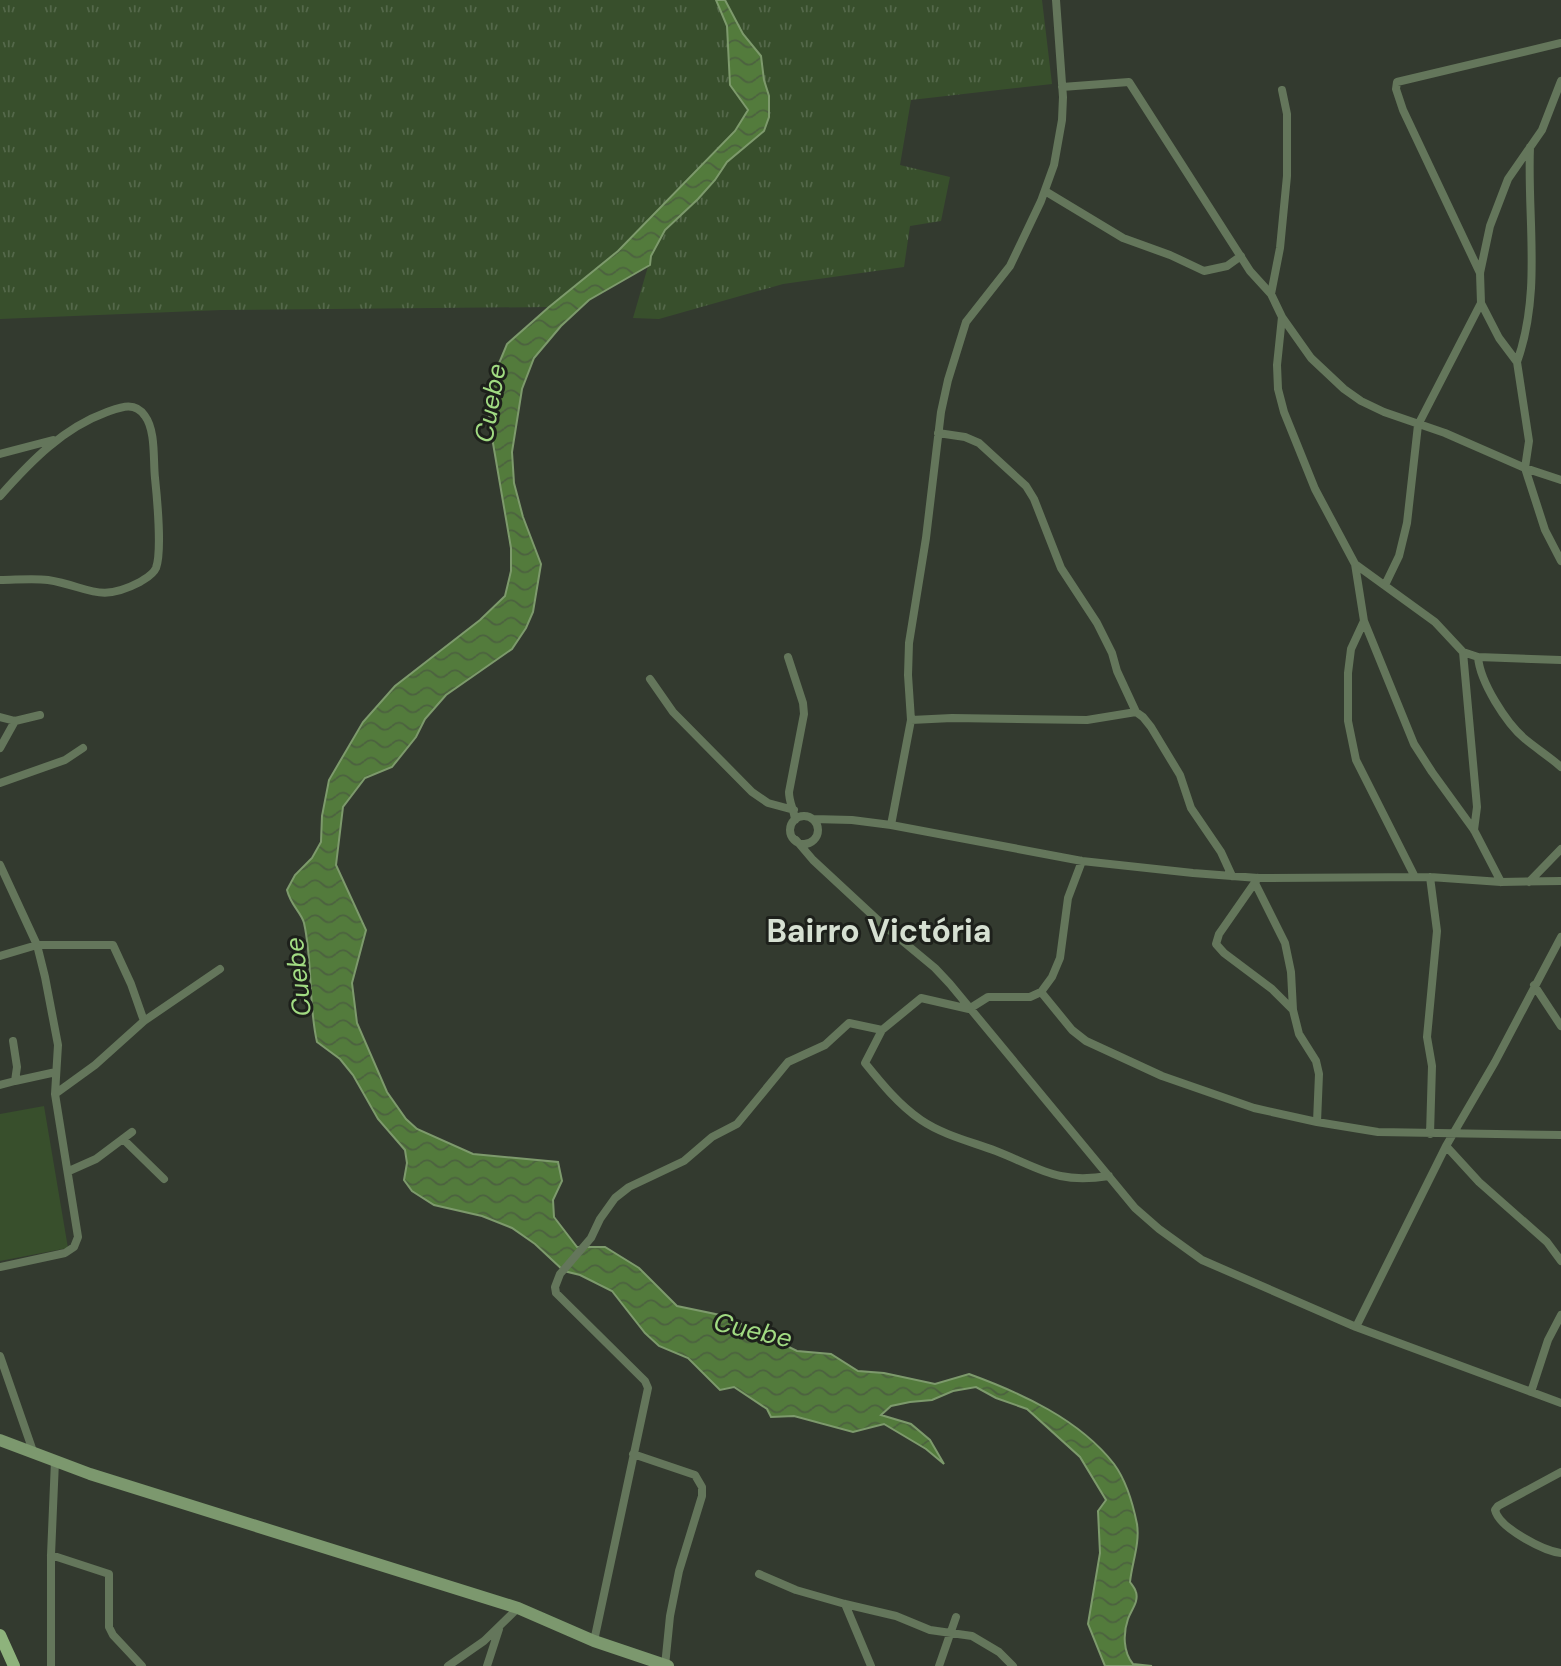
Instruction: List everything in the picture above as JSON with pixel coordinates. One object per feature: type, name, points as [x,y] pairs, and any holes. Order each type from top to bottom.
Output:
[{"type":"main road","points":[[0,1440],[55,1461],[518,1608],[594,1641],[666,1666]]},
{"type":"main road","points":[[0,1635],[14,1664]]},
{"type":"street","points":[[891,825],[911,720],[909,643],[926,538],[938,433],[948,380],[967,322],[1010,266],[1045,191],[1059,142],[1062,87],[1056,0]]},
{"type":"street","points":[[1480,273],[1403,110],[1396,89],[1397,82],[1561,43]]},
{"type":"street","points":[[1517,362],[1499,338],[1481,303],[1480,273],[1490,226],[1500,197],[1508,179],[1542,130],[1561,81]]},
{"type":"street","points":[[1062,87],[1129,82],[1251,271],[1272,294],[1282,317],[1311,358],[1344,389],[1384,412],[1445,433],[1525,468],[1561,480]]},
{"type":"street","points":[[1272,294],[1280,248],[1287,176],[1287,114],[1282,90]]},
{"type":"street","points":[[1530,146],[1530,312],[1517,362],[1528,441],[1525,468],[1545,530],[1561,561]]},
{"type":"street","points":[[1045,191],[1123,238],[1204,271],[1227,266],[1241,256]]},
{"type":"street","points":[[1385,585],[1399,556],[1407,523],[1418,425],[1481,303]]},
{"type":"street","points":[[1282,317],[1277,365],[1278,389],[1284,412],[1315,489],[1355,564],[1364,621],[1414,744],[1474,830],[1501,881]]},
{"type":"street","points":[[0,496],[55,440],[85,420],[124,406],[133,406],[144,414],[150,424],[157,497],[158,559],[155,570],[138,583],[104,593],[91,593],[48,580],[0,580]]},
{"type":"street","points":[[938,433],[965,437],[979,443],[1026,486],[1034,499],[1061,568],[1097,623],[1136,712],[1150,727],[1180,775],[1191,808],[1221,852],[1232,876]]},
{"type":"street","points":[[0,454],[55,440]]},
{"type":"street","points":[[1355,564],[1435,622],[1463,652],[1478,657],[1561,660]]},
{"type":"street","points":[[1364,621],[1350,649],[1348,721],[1356,760],[1415,877]]},
{"type":"street","points":[[1463,652],[1477,807],[1474,830]]},
{"type":"street","points":[[788,657],[804,714],[789,792],[789,802],[794,810],[790,830],[796,841],[813,860],[935,968],[1135,1208],[1202,1260],[1356,1327],[1561,1403]]},
{"type":"street","points":[[1478,657],[1487,686],[1512,725],[1561,767]]},
{"type":"street","points":[[650,679],[673,712],[752,792],[768,803],[794,810]]},
{"type":"street","points":[[911,720],[1087,720],[1136,712]]},
{"type":"street","points":[[0,717],[15,721],[40,715]]},
{"type":"street","points":[[0,748],[15,721]]},
{"type":"street","points":[[0,783],[65,760],[83,748]]},
{"type":"street","points":[[794,820],[801,816],[891,825],[1082,861],[1256,880],[1430,877],[1561,881]]},
{"type":"street","points":[[796,841],[803,843],[816,836],[834,818]]},
{"type":"street","points":[[813,819],[817,825],[813,860]]},
{"type":"street","points":[[1529,882],[1561,849]]},
{"type":"street","points":[[1082,861],[1068,898],[1059,964],[1041,992],[1030,997],[988,998],[969,1009],[921,998],[882,1030],[865,1063],[888,1091],[924,1122],[1041,1172],[1073,1179],[1109,1176]]},
{"type":"street","points":[[0,865],[37,944],[58,1045],[55,1094],[78,1237],[74,1247],[65,1253],[0,1267]]},
{"type":"street","points":[[1430,877],[1437,931],[1427,1037],[1432,1066],[1430,1133]]},
{"type":"street","points":[[1256,880],[1219,934],[1216,944],[1223,953],[1272,989],[1293,1010]]},
{"type":"street","points":[[1256,880],[1285,943],[1291,972],[1293,1010],[1299,1034],[1316,1061],[1319,1074],[1317,1122]]},
{"type":"street","points":[[1356,1327],[1452,1134],[1495,1062],[1561,936]]},
{"type":"street","points":[[0,956],[37,944],[113,945],[144,1021]]},
{"type":"street","points":[[55,1094],[95,1065],[144,1021],[220,969]]},
{"type":"street","points":[[1534,985],[1561,1026]]},
{"type":"street","points":[[1041,992],[1072,1030],[1086,1041],[1175,1080],[1254,1108],[1378,1132],[1561,1135]]},
{"type":"street","points":[[594,1641],[648,1388],[645,1381],[562,1301],[555,1287],[560,1274],[592,1238],[600,1219],[615,1198],[629,1187],[684,1161],[712,1138],[737,1124],[788,1062],[825,1045],[849,1023],[882,1030]]},
{"type":"street","points":[[13,1041],[17,1067],[15,1081]]},
{"type":"street","points":[[0,1085],[56,1072]]},
{"type":"street","points":[[69,1171],[96,1159],[132,1132]]},
{"type":"street","points":[[123,1139],[164,1179]]},
{"type":"street","points":[[1446,1146],[1479,1182],[1546,1242],[1561,1261]]},
{"type":"street","points":[[1531,1392],[1548,1340],[1561,1315]]},
{"type":"street","points":[[0,1356],[34,1454]]},
{"type":"street","points":[[633,1454],[695,1475],[702,1487],[702,1496],[679,1571],[670,1616],[666,1666]]},
{"type":"street","points":[[51,1666],[51,1555],[55,1461]]},
{"type":"street","points":[[1561,1472],[1495,1510],[1499,1520],[1534,1544],[1561,1553]]},
{"type":"street","points":[[51,1555],[109,1574],[109,1628],[142,1666]]},
{"type":"street","points":[[759,1574],[796,1590],[897,1616],[930,1630],[972,1636],[985,1642],[1013,1666]]},
{"type":"street","points":[[845,1604],[871,1666]]},
{"type":"street","points":[[448,1666],[484,1641],[518,1608]]},
{"type":"street","points":[[939,1666],[956,1617]]},
{"type":"street","points":[[487,1666],[500,1626]]},
{"type":"green space","points":[[0,0],[716,0],[727,26],[729,65],[741,99],[748,109],[735,131],[655,216],[618,251],[549,307],[221,310],[0,319]]},
{"type":"green space","points":[[725,0],[1042,0],[1052,84],[911,100],[900,165],[950,177],[941,221],[910,226],[904,267],[783,284],[659,319],[633,318],[651,256],[665,230],[698,199],[727,162],[750,144],[769,96],[761,56],[743,34]]},
{"type":"green space","points":[[44,1106],[68,1248],[0,1261],[0,1114]]},
{"type":"water","name":"Cuebe","points":[[716,0],[725,0],[743,34],[761,56],[769,96],[769,117],[764,131],[727,162],[698,199],[665,230],[651,256],[650,265],[589,300],[561,326],[534,358],[522,389],[512,452],[514,483],[523,517],[541,564],[533,612],[512,649],[446,695],[425,719],[416,737],[392,767],[365,778],[343,807],[336,865],[366,930],[352,983],[357,1023],[387,1092],[406,1119],[417,1129],[473,1154],[558,1162],[562,1181],[553,1200],[554,1217],[577,1247],[605,1247],[639,1268],[677,1306],[725,1316],[797,1351],[831,1354],[858,1371],[884,1373],[935,1384],[969,1374],[1029,1399],[1084,1434],[1118,1470],[1133,1508],[1137,1538],[1130,1582],[1137,1596],[1126,1624],[1125,1642],[1127,1654],[1133,1664],[1152,1666],[1105,1666],[1088,1624],[1100,1553],[1098,1511],[1106,1500],[1080,1457],[1027,1409],[996,1398],[976,1387],[953,1391],[932,1400],[891,1406],[881,1415],[911,1424],[930,1440],[944,1464],[926,1449],[884,1424],[853,1432],[794,1416],[771,1417],[767,1409],[734,1387],[720,1390],[688,1358],[659,1346],[645,1333],[612,1291],[580,1275],[564,1271],[535,1244],[512,1228],[482,1216],[434,1205],[412,1191],[404,1180],[407,1163],[405,1150],[378,1119],[353,1075],[340,1059],[317,1042],[304,923],[287,890],[295,875],[312,858],[321,842],[322,816],[329,780],[363,722],[395,686],[480,620],[505,596],[511,571],[511,548],[489,420],[492,380],[507,344],[618,251],[735,131],[748,110],[730,85],[727,26]]},
{"type":"district","name":"Bairro Victória","points":[[879,931]]}]
